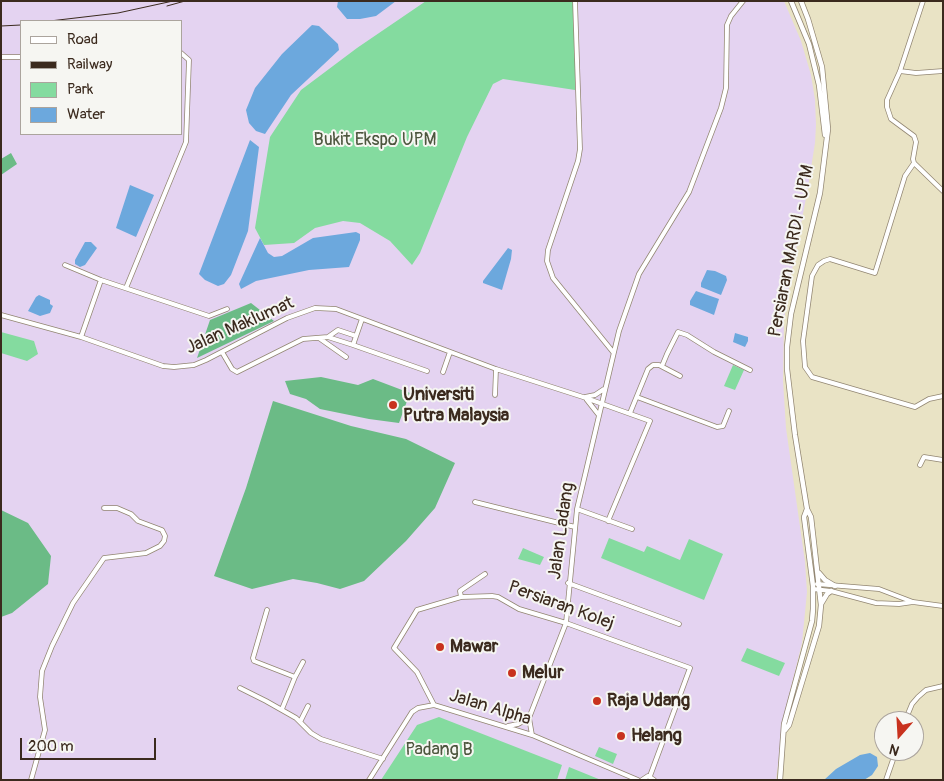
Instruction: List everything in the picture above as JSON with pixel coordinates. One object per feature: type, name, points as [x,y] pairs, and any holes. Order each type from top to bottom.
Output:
[{"type":"street","points":[[575,1],[580,149],[578,161],[548,250],[547,261],[553,278],[613,352]]},
{"type":"street","name":"Jalan Ladang","points":[[529,718],[566,623],[568,583],[577,509],[613,352],[626,308],[639,274],[689,192],[721,108],[726,88],[727,25],[731,16],[743,1]]},
{"type":"street","name":"Persiaran MARDI - UPM","points":[[790,1],[809,44],[819,85],[826,147]]},
{"type":"street","name":"Persiaran MARDI - UPM","points":[[785,730],[819,626],[821,604],[811,518],[807,508],[789,391],[787,347],[791,314],[820,193],[828,129],[822,67],[801,1]]},
{"type":"street","points":[[923,1],[900,71],[888,100],[887,112],[895,123],[914,136],[916,142],[912,165],[905,176],[875,273],[830,260],[818,265],[812,276],[803,340],[805,367],[812,376],[915,407],[929,399],[943,396]]},
{"type":"street","points":[[126,288],[186,142],[190,60],[182,54]]},
{"type":"street","points":[[1,57],[20,57]]},
{"type":"street","points":[[900,71],[916,73],[943,71]]},
{"type":"street","points":[[912,165],[943,191]]},
{"type":"street","points":[[65,265],[101,280],[209,316],[227,309]]},
{"type":"street","points":[[81,337],[101,280]]},
{"type":"street","name":"Jalan Maklumat","points":[[1,315],[81,337],[162,366],[185,366],[194,365],[222,352],[286,318],[315,308],[336,309],[496,369],[650,421],[608,521]]},
{"type":"street","points":[[354,344],[362,319]]},
{"type":"street","points":[[328,337],[338,330],[356,336]]},
{"type":"street","points":[[662,366],[678,332],[687,335],[714,352],[750,370]]},
{"type":"street","points":[[222,352],[232,369],[237,372],[302,339],[328,337],[354,344],[427,371]]},
{"type":"street","points":[[319,338],[346,357]]},
{"type":"street","points":[[443,372],[450,352]]},
{"type":"street","points":[[630,413],[648,368],[653,365],[662,366],[680,376]]},
{"type":"street","points":[[495,395],[496,369]]},
{"type":"street","points":[[583,397],[594,395],[604,389]]},
{"type":"street","points":[[583,397],[598,414]]},
{"type":"street","points":[[637,397],[717,427],[722,426],[729,411]]},
{"type":"street","points":[[920,465],[924,457],[943,460]]},
{"type":"street","points":[[475,502],[575,527]]},
{"type":"street","points":[[31,780],[45,730],[40,697],[42,670],[73,603],[104,558],[146,553],[160,546],[164,540],[165,536],[162,530],[138,521],[131,514],[117,508],[104,508]]},
{"type":"street","name":"Persiaran MARDI - UPM","points":[[780,780],[784,724],[812,621],[812,586],[804,517],[807,508]]},
{"type":"street","points":[[577,509],[632,529]]},
{"type":"street","points":[[818,572],[825,580],[835,586]]},
{"type":"street","points":[[461,598],[460,591],[485,574]]},
{"type":"street","points":[[568,583],[679,624]]},
{"type":"street","points":[[812,586],[865,586],[887,591],[913,602],[943,606]]},
{"type":"street","points":[[820,587],[862,600],[899,604],[913,602]]},
{"type":"street","points":[[821,604],[831,591]]},
{"type":"street","points":[[885,603],[887,591]]},
{"type":"street","name":"Persiaran Kolej","points":[[434,705],[417,672],[394,648],[418,610],[461,598],[492,596],[519,609],[566,623],[690,668],[652,778]]},
{"type":"street","points":[[267,610],[253,658],[254,661],[295,677]]},
{"type":"street","points":[[282,709],[303,662]]},
{"type":"street","points":[[909,711],[912,704],[926,690],[943,686]]},
{"type":"street","points":[[240,688],[282,709],[321,739],[383,759]]},
{"type":"street","name":"Jalan Alpha","points":[[369,780],[412,712],[418,708],[434,705],[532,735],[638,779]]},
{"type":"street","points":[[300,722],[308,706]]},
{"type":"street","points":[[507,726],[518,724],[529,718],[532,735]]},
{"type":"street","points":[[886,780],[893,761]]},
{"type":"street","points":[[638,779],[646,776],[652,778]]},
{"type":"shaded area","name":"Universiti Putra Malaysia","points":[[1,1],[784,1],[801,41],[811,75],[816,125],[807,193],[784,320],[783,381],[786,428],[805,562],[807,592],[802,643],[784,716],[776,780],[1,780]]},
{"type":"green space","name":"Bukit Ekspo UPM","points":[[426,1],[575,1],[575,90],[503,79],[493,84],[467,137],[420,253],[412,265],[390,241],[360,223],[343,221],[315,228],[294,243],[264,245],[255,228],[270,137],[301,90],[357,48]]},
{"type":"green space","points":[[11,153],[17,164],[1,175],[1,159]]},
{"type":"green space","points":[[251,303],[274,321],[197,358],[210,320]]},
{"type":"green space","points":[[1,332],[34,341],[38,354],[27,361],[1,353]]},
{"type":"green space","points":[[733,365],[744,370],[735,390],[724,386]]},
{"type":"green space","points":[[321,377],[358,385],[373,379],[410,393],[399,423],[320,409],[306,399],[290,394],[285,381]]},
{"type":"green space","points":[[273,401],[351,426],[406,439],[455,463],[435,508],[406,541],[364,581],[340,589],[293,579],[252,589],[214,576],[246,488]]},
{"type":"green space","points":[[1,510],[28,523],[51,556],[48,584],[12,613],[1,617]]},
{"type":"green space","points":[[609,538],[644,552],[647,546],[680,560],[689,539],[723,554],[704,600],[601,558]]},
{"type":"green space","points":[[523,548],[544,557],[540,565],[518,559]]},
{"type":"green space","points":[[747,648],[785,663],[779,676],[741,661]]},
{"type":"green space","name":"Padang B","points":[[439,717],[562,765],[557,780],[381,780],[417,725]]},
{"type":"green space","points":[[599,747],[617,754],[613,764],[595,756]]},
{"type":"green space","points":[[569,767],[601,780],[565,780]]},
{"type":"water","points":[[338,1],[396,1],[376,16],[347,19],[337,7]]},
{"type":"water","points":[[312,25],[319,26],[338,44],[339,50],[291,95],[265,134],[256,131],[249,123],[246,110],[255,88],[282,54]]},
{"type":"water","points":[[250,140],[259,147],[248,231],[231,275],[224,284],[218,286],[205,280],[199,274]]},
{"type":"water","points":[[130,185],[154,195],[136,237],[116,228]]},
{"type":"water","points":[[356,232],[360,234],[360,240],[349,267],[309,270],[256,281],[241,289],[239,284],[260,238],[268,253],[274,257],[282,256],[313,238]]},
{"type":"water","points":[[85,242],[91,242],[97,248],[85,265],[80,267],[75,264],[75,260]]},
{"type":"water","points":[[508,248],[512,250],[511,259],[502,290],[483,283],[483,281]]},
{"type":"water","points":[[707,270],[726,276],[727,280],[721,295],[701,287]]},
{"type":"water","points":[[696,291],[719,299],[714,315],[690,305],[690,301]]},
{"type":"water","points":[[39,295],[50,300],[50,304],[53,306],[50,313],[40,316],[28,311]]},
{"type":"water","points":[[735,333],[748,337],[745,347],[733,342]]},
{"type":"water","points":[[870,753],[874,755],[874,761],[877,761],[878,766],[872,775],[864,780],[824,780],[836,769],[860,755]]},
{"type":"railway","points":[[58,20],[118,13],[173,1]]},
{"type":"railway","points":[[167,6],[185,1]]},
{"type":"railway","points":[[1,26],[20,25]]},
{"type":"place","name":"Universiti Putra Malaysia","points":[[393,405]]},
{"type":"place","name":"Mawar","points":[[440,647]]},
{"type":"place","name":"Melur","points":[[512,673]]},
{"type":"place","name":"Raja Udang","points":[[597,701]]},
{"type":"place","name":"Helang","points":[[621,736]]}]
